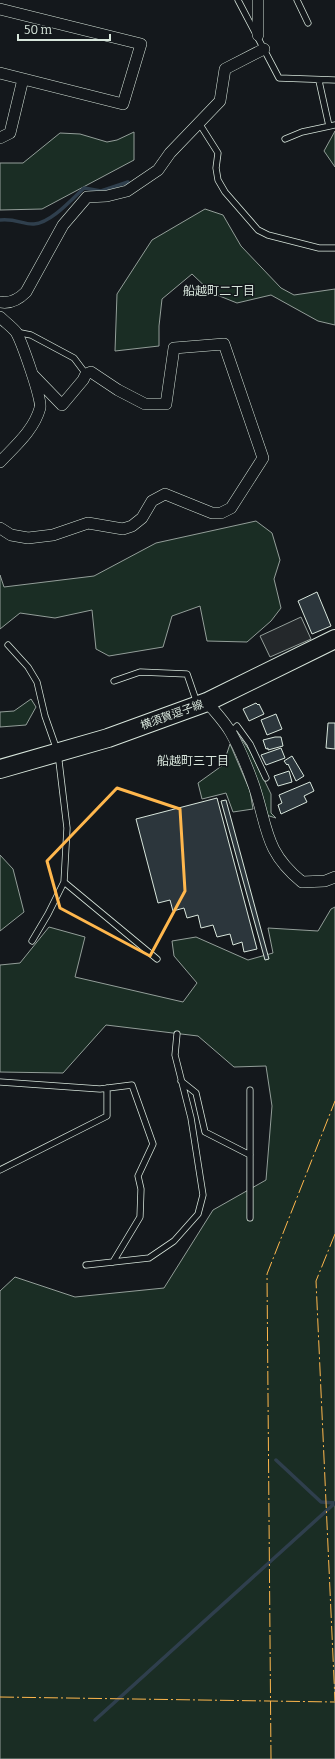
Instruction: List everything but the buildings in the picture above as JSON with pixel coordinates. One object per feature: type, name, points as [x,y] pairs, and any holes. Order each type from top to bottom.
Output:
[{"type":"main road","name":"横須賀逗子線","points":[[0,769],[108,738],[202,703],[335,639]]},
{"type":"street","points":[[258,0],[258,35]]},
{"type":"street","points":[[0,9],[141,44],[123,104],[0,73]]},
{"type":"street","points":[[0,302],[6,303],[20,299],[26,292],[63,225],[87,197],[108,196],[127,191],[158,170],[170,153],[220,101],[225,69],[264,48]]},
{"type":"street","points":[[0,138],[10,133],[23,79]]},
{"type":"street","points":[[0,317],[16,332],[24,350],[41,406],[36,420],[20,442],[0,462]]},
{"type":"street","points":[[0,528],[11,535],[28,538],[53,535],[88,523],[123,529],[132,526],[142,518],[152,501],[165,494],[212,513],[221,513],[231,508],[263,458],[224,344],[174,348],[166,404],[145,404],[118,390],[91,372],[86,374],[84,380],[62,405],[32,374]]},
{"type":"street","points":[[202,703],[231,732],[254,787],[262,820],[274,853],[287,870],[302,882],[325,881],[335,877]]},
{"type":"lane","points":[[238,0],[258,35],[279,78],[320,81],[335,80]]},
{"type":"lane","points":[[297,0],[308,23]]},
{"type":"lane","points":[[286,139],[302,132],[332,125],[320,81]]},
{"type":"lane","points":[[199,123],[218,153],[216,168],[218,180],[225,192],[258,230],[268,235],[319,248],[335,248]]},
{"type":"lane","points":[[16,332],[31,335],[74,358],[86,374]]},
{"type":"lane","points":[[8,645],[28,667],[37,682],[45,716],[58,753],[67,828],[64,882],[32,941]]},
{"type":"lane","points":[[114,681],[140,672],[187,674],[202,703]]},
{"type":"lane","points":[[231,732],[237,726],[250,744],[266,778]]},
{"type":"lane","points":[[64,882],[157,959]]},
{"type":"lane","points":[[86,1265],[149,1258],[174,1241],[198,1214],[203,1195],[191,1118],[175,1055],[177,1034]]},
{"type":"lane","points":[[182,1081],[196,1093],[205,1132],[250,1155]]},
{"type":"lane","points":[[0,1082],[107,1088],[132,1085],[153,1144],[138,1176],[141,1189],[140,1217],[114,1262]]},
{"type":"lane","points":[[0,1167],[107,1116],[107,1088]]},
{"type":"lane","points":[[250,1090],[250,1218]]},
{"type":"highlighted area","points":[[117,788],[180,809],[185,891],[150,956],[60,908],[47,861]]},
{"type":"green space","points":[[335,131],[335,167],[324,151]]},
{"type":"green space","points":[[134,132],[134,160],[42,209],[0,210],[0,163],[23,163],[60,133],[80,134],[107,142],[117,140]]},
{"type":"green space","points":[[205,209],[223,215],[241,246],[281,288],[294,295],[335,289],[335,325],[318,321],[271,295],[237,303],[212,293],[192,274],[162,299],[159,326],[159,346],[115,351],[117,294],[152,240]]},
{"type":"green space","points":[[256,521],[272,533],[280,560],[274,579],[281,608],[271,621],[247,642],[207,641],[200,606],[172,616],[163,647],[109,656],[96,649],[92,610],[55,618],[20,613],[0,629],[0,575],[4,587],[94,576],[156,543]]},
{"type":"green space","points":[[31,699],[36,707],[26,725],[0,727],[0,712],[14,711]]},
{"type":"green space","points":[[235,730],[250,751],[271,794],[271,813],[276,818],[266,815],[249,759]]},
{"type":"green space","points":[[230,744],[250,791],[253,809],[233,812],[226,793],[202,799],[198,783],[223,765]]},
{"type":"green space","points":[[0,855],[13,869],[24,912],[0,931]]},
{"type":"green space","points":[[335,907],[335,1759],[0,1759],[0,1291],[15,1277],[75,1297],[164,1288],[213,1210],[266,1180],[272,1106],[266,1066],[234,1067],[198,1036],[106,1025],[63,1073],[0,1072],[0,965],[20,963],[49,927],[85,937],[75,977],[183,1002],[197,983],[174,956],[172,941],[196,937],[248,960],[273,953],[268,928],[318,931],[331,909]]},
{"type":"shaded area","points":[[301,617],[311,639],[270,657],[260,636]]},
{"type":"waterway","points":[[0,220],[10,220],[30,224],[41,223],[61,210],[84,188],[101,191],[128,182]]},
{"type":"waterway","points":[[276,1460],[321,1502],[335,1503]]},
{"type":"waterway","points":[[95,1720],[335,1503]]},
{"type":"power","points":[[271,1759],[267,1274],[335,1101]]},
{"type":"power","points":[[335,1234],[316,1281],[335,1701]]},
{"type":"power","points":[[0,1697],[335,1702]]},
{"type":"district","name":"船越町二丁目","points":[[219,291]]},
{"type":"district","name":"船越町三丁目","points":[[193,761]]}]
